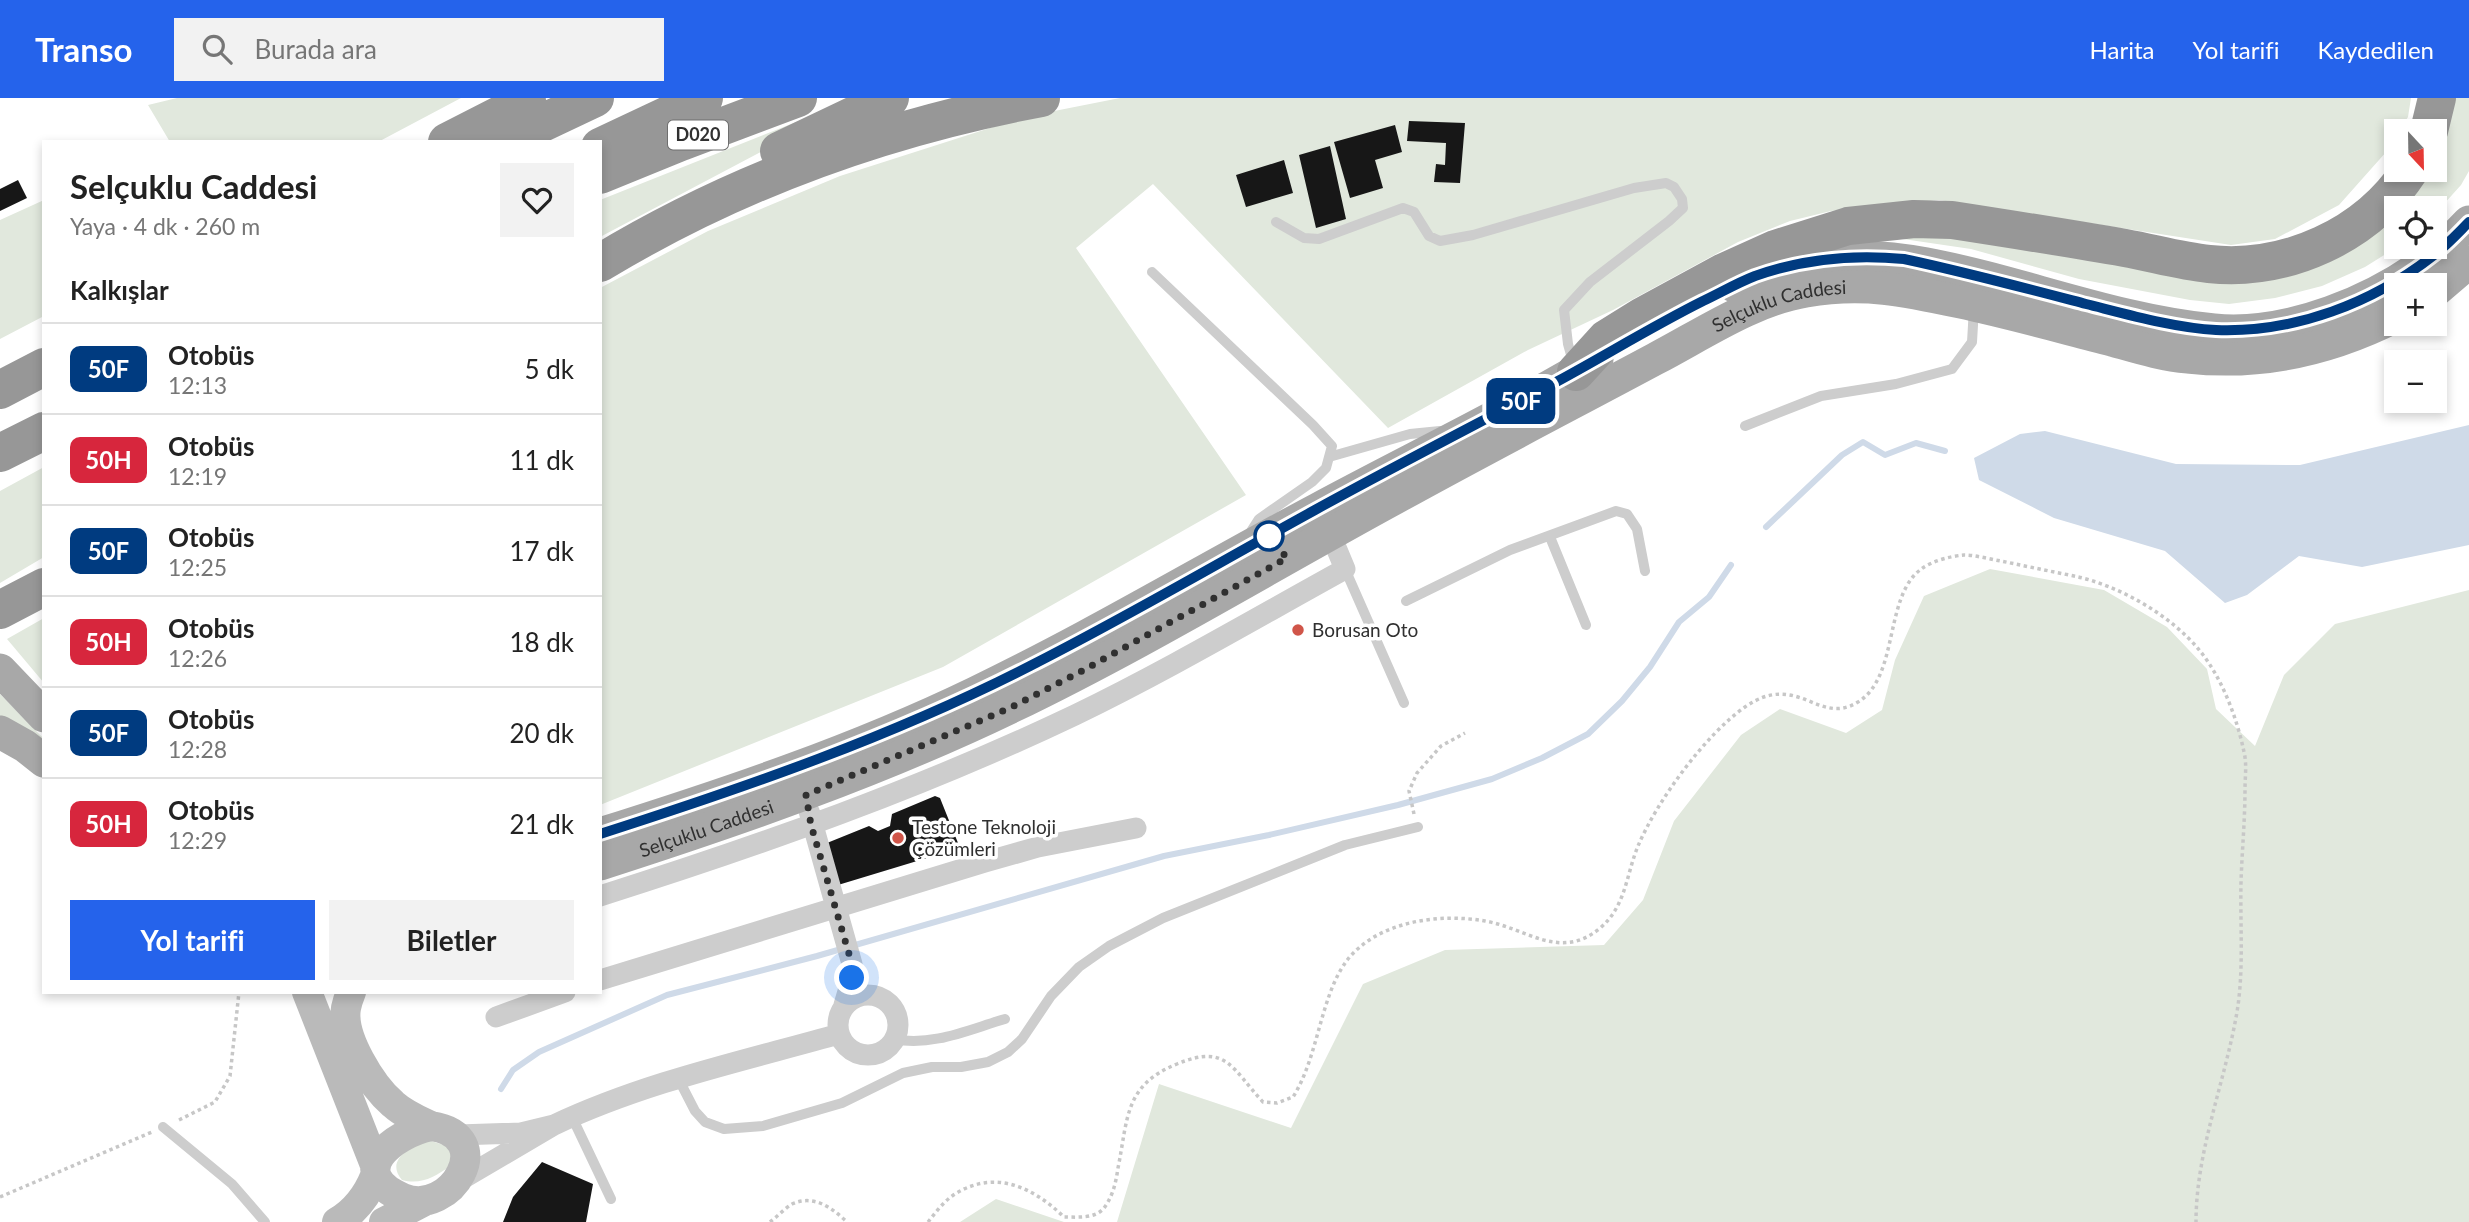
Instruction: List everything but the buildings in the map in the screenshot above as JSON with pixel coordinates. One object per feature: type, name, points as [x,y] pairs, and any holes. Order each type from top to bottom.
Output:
[{"type":"highway","points":[[451,140],[532,98]]},
{"type":"highway","points":[[506,140],[595,98]]},
{"type":"highway","points":[[602,146],[704,98]]},
{"type":"highway","name":"D020","points":[[602,174],[798,98]]},
{"type":"highway","points":[[602,244],[767,157],[890,98]]},
{"type":"highway","points":[[602,262],[709,205],[815,160],[929,123],[1041,98]]},
{"type":"highway","points":[[2432,119],[2437,98]]},
{"type":"highway","points":[[1576,372],[1606,339],[1724,272],[1775,249],[1848,226],[1914,219],[1952,220],[2210,264],[2271,262],[2334,240],[2383,203],[2400,182]]},
{"type":"highway","points":[[0,390],[42,368]]},
{"type":"highway","points":[[4,451],[42,432]]},
{"type":"highway","points":[[0,610],[42,588]]},
{"type":"main road","name":"Selçuklu Caddesi","points":[[602,833],[745,786],[972,695],[1084,638],[1576,372],[1631,338],[1752,277],[1794,264],[1869,256],[1904,259],[1954,269],[2122,313],[2215,330],[2253,329],[2326,314],[2367,298],[2436,254],[2469,222]]},
{"type":"main road","points":[[2447,281],[2469,262]]},
{"type":"main road","name":"Selçuklu Caddesi","points":[[602,863],[809,810],[1080,672],[1738,315],[1800,292],[1840,286],[1904,290],[2145,349],[2183,357],[2224,360],[2308,350],[2370,330],[2384,322]]},
{"type":"main road","points":[[0,670],[42,714]]},
{"type":"main road","points":[[0,732],[42,760]]},
{"type":"street","points":[[602,895],[749,849],[809,810],[909,787],[1075,715],[1345,569],[1330,534]]},
{"type":"street","points":[[809,810],[852,964],[852,978],[837,1024],[839,1034],[843,1043],[860,1054],[880,1052],[894,1040],[898,1020],[890,1003],[882,998],[862,995],[844,1005]]},
{"type":"street","points":[[602,979],[839,917],[1038,847],[1136,828]]},
{"type":"street","points":[[308,994],[382,1186],[407,1199],[424,1202]]},
{"type":"street","points":[[350,994],[345,1008],[346,1021],[360,1062],[393,1105],[409,1116],[444,1130],[464,1145],[466,1158],[457,1182]]},
{"type":"street","points":[[496,1017],[559,994]]},
{"type":"street","points":[[384,1222],[446,1191],[563,1121],[622,1096],[678,1077],[839,1034]]},
{"type":"street","points":[[337,1222],[358,1206],[369,1191],[382,1152],[397,1138],[417,1128],[521,1133],[563,1121]]},
{"type":"lane","points":[[1276,222],[1304,238],[1318,239],[1403,208],[1414,212],[1429,236],[1440,241],[1472,235],[1634,188],[1666,183],[1674,187],[1682,199],[1683,208],[1590,282],[1564,310],[1568,344],[1576,372]]},
{"type":"lane","points":[[1152,272],[1332,446],[1326,468],[1312,482],[1259,519],[1237,553]]},
{"type":"lane","points":[[1745,426],[1821,396],[1896,384],[1952,369],[1972,342],[1974,305]]},
{"type":"lane","points":[[1329,457],[1410,433],[1468,429]]},
{"type":"lane","points":[[1406,601],[1510,550],[1616,511],[1627,514],[1637,529],[1644,571]]},
{"type":"lane","points":[[1550,537],[1586,625]]},
{"type":"lane","points":[[1345,569],[1404,704]]},
{"type":"lane","points":[[678,1077],[700,1117],[705,1122],[723,1129],[763,1126],[842,1102],[903,1073],[932,1067],[961,1067],[988,1062],[1008,1052],[1022,1039],[1051,996],[1079,967],[1110,946],[1163,918],[1345,845],[1418,828]]},
{"type":"lane","points":[[894,1040],[909,1043],[928,1042],[1005,1019]]},
{"type":"lane","points":[[563,1121],[611,1199]]},
{"type":"lane","points":[[163,1127],[232,1184],[265,1222]]},
{"type":"path","points":[[928,1222],[944,1203],[956,1194],[976,1185],[1006,1182],[1031,1190],[1047,1200],[1064,1217],[1085,1217],[1102,1211],[1111,1196],[1116,1179],[1130,1106],[1143,1083],[1162,1069],[1188,1059],[1211,1054],[1231,1065],[1263,1102],[1277,1103],[1293,1097],[1302,1083],[1330,998],[1344,965],[1361,944],[1382,932],[1417,922],[1486,921],[1535,940],[1555,943],[1577,941],[1598,930],[1613,914],[1623,897],[1636,852],[1648,825],[1682,773],[1722,728],[1746,707],[1770,694],[1788,693],[1836,710],[1856,704],[1870,692],[1880,673],[1905,591],[1918,571],[1936,562],[1966,555],[2092,580],[2128,594],[2164,618],[2199,649],[2217,677],[2231,709],[2246,756],[2238,1006],[2200,1176],[2196,1222]]},
{"type":"path","points":[[1413,810],[1409,791],[1417,773],[1441,746],[1465,733]]},
{"type":"path","points":[[0,1198],[200,1112],[215,1102],[230,1076],[239,994]]},
{"type":"path","points":[[770,1222],[792,1204],[812,1200],[833,1209],[847,1222]]},
{"type":"shaded area","points":[[177,98],[461,98],[382,140],[169,140],[148,105]]},
{"type":"shaded area","points":[[1120,98],[2411,98],[2407,119],[2384,119],[2384,154],[2339,205],[2275,239],[2231,245],[1939,200],[1831,211],[1790,221],[1738,242],[1613,310],[1528,350],[1388,428],[1153,184],[1076,248],[1246,495],[943,667],[602,804],[602,287],[708,231],[840,176],[1024,117]]},
{"type":"shaded area","points":[[2447,98],[2469,98],[2469,171],[2447,201],[2447,196],[2384,196],[2384,255],[2365,267],[2322,286],[2275,298],[2229,304],[2190,300],[2079,279],[1971,249],[1869,234],[1909,229],[2235,273],[2399,182],[2447,182],[2447,119],[2440,119]]},
{"type":"shaded area","points":[[834,107],[836,112],[602,236],[602,199]]},
{"type":"shaded area","points":[[42,201],[42,317],[0,339],[0,220]]},
{"type":"shaded area","points":[[42,468],[42,558],[0,583],[0,491]]},
{"type":"shaded area","points":[[1990,569],[2104,590],[2167,627],[2207,669],[2216,709],[2255,746],[2284,675],[2335,624],[2469,590],[2469,1222],[1117,1222],[1159,1084],[1291,1128],[1363,984],[1445,950],[1604,945],[1643,900],[1674,821],[1741,735],[1780,709],[1846,733],[1882,710],[1895,660],[1924,596]]},
{"type":"shaded area","points":[[42,619],[42,681],[7,639]]},
{"type":"shaded area","points":[[0,694],[42,737],[42,744],[0,719]]},
{"type":"shaded area","points":[[425,1139],[453,1148],[450,1166],[428,1179],[402,1180],[397,1173],[398,1161],[402,1155]]},
{"type":"shaded area","points":[[996,1199],[1064,1222],[960,1222]]},
{"type":"water","points":[[2469,425],[2469,545],[2362,567],[2299,556],[2247,595],[2225,603],[2165,551],[2054,518],[1979,480],[1974,458],[2020,434],[2045,431],[2176,464],[2300,465]]},
{"type":"waterway","points":[[1766,527],[1842,455],[1863,442],[1885,455],[1916,443],[1945,451]]},
{"type":"waterway","points":[[501,1089],[513,1070],[539,1052],[667,995],[817,956],[1164,856],[1398,805],[1492,779],[1542,758],[1588,734],[1622,701],[1650,667],[1679,622],[1709,597],[1731,565]]},
{"type":"bus line","name":"50F","points":[[602,833],[745,786],[972,695],[1084,638],[1316,510],[1576,372],[1631,338],[1752,277],[1794,264],[1834,258],[1869,256],[1904,259],[1954,269],[2122,313],[2215,330],[2253,329],[2326,314],[2367,298],[2436,254],[2469,222]]},
{"type":"place","name":"Borusan Oto","points":[[1298,630]]},
{"type":"place","name":"Testone Teknoloji Çözümleri","points":[[898,838]]},
{"type":"route","points":[[852,978],[852,964],[811,825],[806,795],[1010,708],[1287,558],[1269,536]]}]
